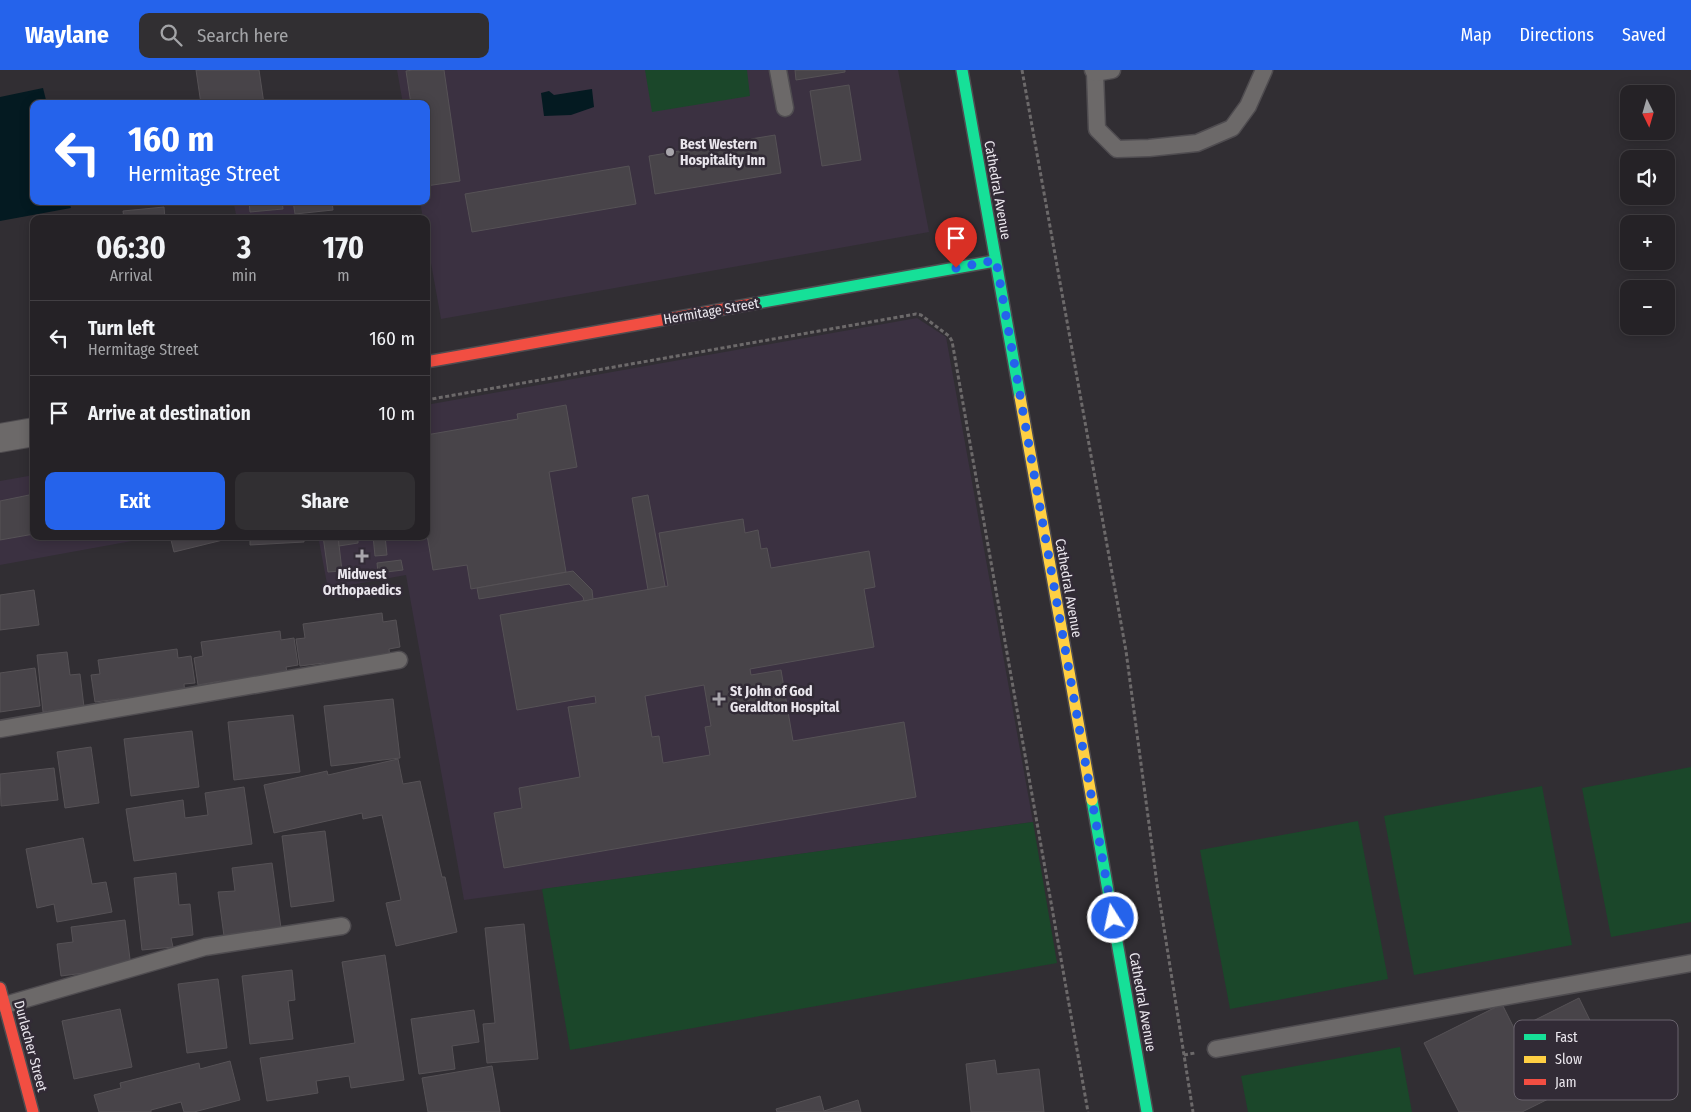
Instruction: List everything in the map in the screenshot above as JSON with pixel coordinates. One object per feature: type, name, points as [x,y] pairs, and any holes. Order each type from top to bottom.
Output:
[{"type":"main road","name":"Cathedral Avenue","points":[[962,70],[1147,1112]]},
{"type":"main road","name":"Hermitage Street","points":[[430,361],[996,260]]},
{"type":"main road","name":"Durlacher Street","points":[[0,988],[34,1112]]},
{"type":"street","points":[[0,438],[30,433]]},
{"type":"lane","points":[[778,70],[785,108]]},
{"type":"lane","points":[[1112,70],[1094,71],[1097,129],[1117,148],[1149,148],[1197,143],[1232,128],[1248,106],[1264,70]]},
{"type":"lane","points":[[0,729],[399,660]]},
{"type":"lane","points":[[5,1005],[205,946],[342,926]]},
{"type":"lane","points":[[1216,1049],[1691,963]]},
{"type":"path","points":[[1022,70],[1126,651],[1157,884],[1193,1112]]},
{"type":"path","points":[[430,399],[916,314],[922,315],[949,336],[952,341],[1088,1112]]},
{"type":"shaded area","name":"Best Western Hospitality Inn","points":[[397,70],[898,70],[929,232],[441,319],[430,257],[430,215],[422,215],[421,205],[430,205],[430,100],[402,100]]},
{"type":"shaded area","points":[[234,205],[294,205],[295,215],[236,215]]},
{"type":"shaded area","name":"St John of God Geraldton Hospital","points":[[917,318],[946,337],[1033,822],[464,900],[406,575],[328,589],[319,540],[430,540],[430,404]]},
{"type":"shaded area","points":[[30,476],[30,540],[138,540],[0,565],[0,481]]},
{"type":"green space","points":[[645,70],[747,70],[750,96],[652,112]]},
{"type":"green space","points":[[1691,767],[1691,922],[1611,937],[1582,788]]},
{"type":"green space","points":[[1542,786],[1572,945],[1414,975],[1384,816]]},
{"type":"green space","points":[[1358,821],[1388,979],[1230,1009],[1200,850]]},
{"type":"green space","points":[[1033,822],[1057,963],[570,1050],[542,889]]},
{"type":"green space","points":[[1400,1047],[1412,1112],[1248,1112],[1241,1076]]},
{"type":"water","points":[[43,88],[46,100],[30,100],[30,205],[70,205],[71,208],[0,221],[0,97]]},
{"type":"water","points":[[592,89],[594,107],[571,115],[544,116],[541,93],[549,91],[554,95]]},
{"type":"building","points":[[196,70],[259,70],[263,100],[200,100]]},
{"type":"building","points":[[444,70],[460,181],[430,185],[430,100],[410,100],[406,71]]},
{"type":"building","points":[[795,70],[845,70],[845,72],[796,80]]},
{"type":"building","points":[[849,85],[861,160],[822,166],[810,91]]},
{"type":"building","points":[[775,135],[781,173],[655,194],[649,156]]},
{"type":"building","points":[[629,166],[636,204],[472,232],[465,194]]},
{"type":"building","points":[[249,205],[282,205],[283,209],[250,212]]},
{"type":"building","points":[[294,205],[332,205],[333,210],[295,214]]},
{"type":"building","points":[[164,207],[165,215],[124,215],[123,211]]},
{"type":"building","points":[[566,405],[577,467],[549,472],[566,572],[471,589],[467,565],[433,570],[428,540],[430,540],[430,434],[518,419],[517,414]]},
{"type":"building","points":[[30,495],[30,535],[0,540],[0,501]]},
{"type":"building","points":[[648,495],[665,586],[648,590],[632,498]]},
{"type":"building","points":[[743,519],[745,533],[758,530],[761,549],[767,548],[771,568],[869,551],[875,587],[864,589],[874,647],[750,669],[751,675],[781,670],[793,741],[904,722],[916,797],[504,868],[494,813],[522,808],[519,788],[580,777],[568,707],[596,703],[595,696],[517,710],[500,615],[668,586],[659,533]],"holes":[[[704,685],[711,726],[705,727],[710,755],[663,763],[659,736],[652,737],[645,696]]]},
{"type":"building","points":[[171,540],[223,540],[174,552]]},
{"type":"building","points":[[250,540],[304,540],[304,542],[250,545]]},
{"type":"building","points":[[324,540],[338,540],[342,571],[328,572]]},
{"type":"building","points":[[338,540],[358,540],[358,543],[339,546]]},
{"type":"building","points":[[373,540],[385,540],[387,555],[375,556]]},
{"type":"building","points":[[401,560],[403,570],[378,573],[377,563]]},
{"type":"building","points":[[573,571],[592,590],[593,599],[584,601],[583,597],[569,584],[479,599],[477,588]]},
{"type":"building","points":[[34,590],[39,625],[0,630],[0,595]]},
{"type":"building","points":[[382,613],[383,622],[396,620],[400,647],[389,649],[390,659],[324,668],[324,663],[300,666],[296,639],[305,638],[303,624]]},
{"type":"building","points":[[280,631],[281,640],[294,638],[298,665],[286,667],[288,677],[222,686],[221,681],[198,685],[194,658],[203,656],[201,642]]},
{"type":"building","points":[[177,649],[178,658],[191,656],[195,683],[184,684],[185,695],[120,704],[119,699],[95,702],[91,675],[100,674],[98,660]]},
{"type":"building","points":[[67,652],[70,675],[80,674],[84,707],[43,712],[37,655]]},
{"type":"building","points":[[35,668],[40,706],[0,712],[0,673]]},
{"type":"building","points":[[393,699],[400,758],[331,766],[324,706]]},
{"type":"building","points":[[293,715],[300,772],[234,780],[228,722]]},
{"type":"building","points":[[192,731],[199,787],[131,796],[124,739]]},
{"type":"building","points":[[91,747],[99,803],[65,808],[57,752]]},
{"type":"building","points":[[398,759],[403,784],[420,781],[457,932],[396,946],[386,903],[401,900],[382,815],[363,819],[362,813],[274,833],[264,785],[327,771],[328,775]]},
{"type":"building","points":[[54,768],[58,800],[1,806],[0,774]]},
{"type":"building","points":[[244,787],[252,844],[134,861],[126,809],[183,800],[185,818],[208,815],[205,793]]},
{"type":"building","points":[[325,831],[334,901],[291,907],[282,836]]},
{"type":"building","points":[[83,838],[92,884],[106,882],[112,912],[57,922],[54,904],[37,908],[26,849]]},
{"type":"building","points":[[272,863],[281,928],[224,936],[218,892],[235,891],[232,868]]},
{"type":"building","points":[[176,873],[179,905],[190,904],[193,935],[171,938],[173,947],[142,950],[134,878]]},
{"type":"building","points":[[125,920],[131,967],[61,976],[57,944],[73,942],[71,927]]},
{"type":"building","points":[[524,924],[538,1059],[487,1063],[483,1024],[495,1023],[485,928]]},
{"type":"building","points":[[385,955],[404,1080],[351,1088],[349,1076],[316,1081],[318,1093],[267,1101],[260,1058],[355,1043],[342,962]]},
{"type":"building","points":[[292,970],[295,1000],[288,1001],[293,1039],[250,1044],[242,976]]},
{"type":"building","points":[[218,979],[227,1048],[187,1053],[178,984]]},
{"type":"building","points":[[1579,998],[1590,1020],[1535,1020]]},
{"type":"building","points":[[1502,1004],[1514,1028],[1514,1100],[1546,1100],[1522,1112],[1459,1112],[1424,1043]]},
{"type":"building","points":[[120,1009],[132,1067],[74,1079],[62,1021]]},
{"type":"building","points":[[474,1010],[479,1042],[452,1046],[455,1069],[419,1074],[411,1019]]},
{"type":"building","points":[[995,1060],[997,1074],[1039,1069],[1044,1112],[971,1112],[966,1064]]},
{"type":"building","points":[[230,1061],[240,1100],[194,1112],[184,1112],[181,1102],[151,1110],[151,1112],[99,1112],[94,1095],[121,1088],[120,1083],[199,1063],[200,1069]]},
{"type":"building","points":[[492,1066],[500,1112],[428,1112],[422,1078]]},
{"type":"building","points":[[820,1096],[824,1111],[858,1100],[861,1112],[777,1112],[776,1109]]},
{"type":"traffic: fast","points":[[962,70],[1020,397]]},
{"type":"traffic: fast","points":[[752,304],[995,261]]},
{"type":"traffic: fast","points":[[1092,800],[1147,1112]]},
{"type":"traffic: slow","points":[[1020,397],[1092,800]]},
{"type":"traffic: jam","points":[[430,361],[752,304]]},
{"type":"traffic: jam","points":[[0,988],[33,1112]]},
{"type":"place","name":"Best Western Hospitality Inn","points":[[670,152]]},
{"type":"place","name":"Midwest Orthopaedics","points":[[362,556]]},
{"type":"place","name":"St John of God Geraldton Hospital","points":[[719,699]]},
{"type":"route","points":[[956,268],[996,260],[1113,918]]}]
